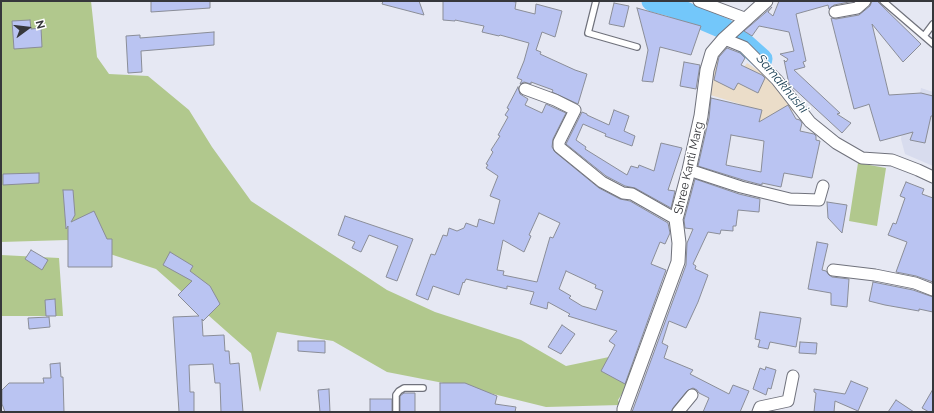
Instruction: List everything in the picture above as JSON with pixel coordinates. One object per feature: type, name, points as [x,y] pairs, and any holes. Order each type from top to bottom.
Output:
[{"type":"street","points":[[699,1],[747,19],[766,1]]},
{"type":"street","points":[[835,12],[857,8],[865,1]]},
{"type":"street","name":"Shree Kanti Marg","points":[[624,412],[678,262],[679,243],[676,218],[701,116],[706,90],[707,70],[712,53],[747,19]]},
{"type":"street","points":[[724,40],[744,47],[777,80],[810,122],[836,143],[862,158],[892,160],[933,177]]},
{"type":"street","points":[[525,89],[555,100],[575,110],[559,142],[559,147],[602,182],[623,193],[632,194],[676,218]]},
{"type":"street","points":[[689,170],[741,187],[790,199],[819,200],[823,186]]},
{"type":"street","points":[[833,270],[875,275],[915,283],[933,290]]},
{"type":"street","points":[[758,412],[760,407],[788,401],[793,376]]},
{"type":"street","points":[[678,412],[692,394]]},
{"type":"lane","points":[[596,1],[588,33],[637,47]]},
{"type":"lane","points":[[883,1],[933,44]]},
{"type":"lane","points":[[924,36],[933,24]]},
{"type":"lane","points":[[396,412],[396,395],[399,391],[404,388],[423,388]]},
{"type":"shaded area","points":[[716,59],[742,70],[747,63],[777,85],[794,110],[776,120],[758,125],[741,121],[740,104],[707,94],[712,66]]},
{"type":"shaded area","points":[[921,88],[933,92],[933,166],[905,154],[901,139],[905,115],[918,106]]},
{"type":"green space","points":[[1,1],[91,1],[97,57],[109,74],[148,76],[189,110],[212,147],[251,201],[387,290],[435,312],[521,340],[566,366],[609,357],[636,372],[618,400],[620,405],[546,407],[469,388],[387,372],[333,341],[277,332],[260,392],[251,353],[156,269],[67,240],[1,242]]},
{"type":"green space","points":[[858,163],[886,168],[877,226],[849,221]]},
{"type":"green space","points":[[1,255],[59,258],[63,316],[1,316]]},
{"type":"building","points":[[151,1],[210,1],[210,8],[151,12]]},
{"type":"building","points":[[383,1],[419,1],[424,15],[382,4]]},
{"type":"building","points":[[443,1],[510,1],[516,2],[515,9],[535,14],[536,4],[562,11],[555,37],[542,32],[536,50],[541,52],[540,54],[587,74],[578,104],[552,92],[553,90],[531,82],[531,84],[524,82],[520,84],[522,80],[517,78],[529,43],[482,32],[484,26],[455,20],[443,20]]},
{"type":"building","points":[[779,1],[854,1],[834,5],[829,9],[828,5],[796,14],[806,61],[803,62],[805,67],[794,70],[840,113],[837,114],[851,123],[842,133],[789,84],[784,60],[786,62],[788,59],[780,54],[794,51],[789,32],[759,26],[752,36],[744,31],[772,7],[768,12],[773,16]]},
{"type":"building","points":[[872,1],[877,1],[921,44],[903,62],[872,24],[889,95],[921,93],[933,96],[933,116],[931,116],[925,143],[910,140],[913,132],[880,141],[869,104],[854,109],[831,18],[836,19],[859,15],[870,6]]},
{"type":"building","points":[[614,3],[629,6],[624,27],[609,24]]},
{"type":"building","points":[[637,8],[701,26],[691,55],[660,47],[653,82],[642,81],[648,50]]},
{"type":"building","points":[[30,20],[31,29],[41,28],[42,47],[14,49],[12,21]]},
{"type":"building","points":[[214,32],[214,45],[141,51],[142,72],[128,73],[126,36],[140,35],[140,38]]},
{"type":"building","points":[[727,48],[740,53],[745,58],[741,65],[762,75],[765,78],[758,93],[738,83],[734,90],[714,80],[719,57]]},
{"type":"building","points":[[684,62],[700,65],[696,89],[680,86]]},
{"type":"building","points":[[518,87],[520,94],[528,99],[525,105],[542,113],[546,104],[566,113],[553,139],[552,147],[555,152],[599,188],[620,199],[630,201],[668,223],[670,233],[665,244],[660,242],[651,264],[666,270],[625,384],[601,371],[615,345],[609,341],[617,331],[568,316],[570,314],[548,302],[547,309],[530,304],[534,292],[507,286],[507,289],[466,279],[464,283],[463,282],[459,295],[433,286],[428,300],[416,295],[431,254],[435,255],[443,235],[447,236],[449,228],[457,231],[464,228],[466,223],[477,227],[479,219],[494,224],[500,200],[490,196],[498,176],[486,168],[488,165],[486,164],[493,152],[491,150],[500,136],[498,135],[508,117],[505,115],[509,109],[507,108]],"holes":[[[539,213],[560,223],[553,238],[550,237],[537,282],[503,275],[504,271],[497,270],[503,240],[524,252],[531,236],[529,235]],[[566,271],[596,285],[595,288],[603,291],[596,310],[582,306],[569,298],[571,296],[559,289]]]},
{"type":"building","points":[[711,98],[762,110],[759,122],[788,105],[796,119],[800,120],[802,123],[800,131],[814,134],[816,136],[816,140],[820,141],[812,178],[784,173],[781,187],[762,183],[762,185],[698,166],[709,118]],"holes":[[[731,135],[764,141],[761,172],[726,165]]]},
{"type":"building","points":[[614,110],[629,116],[624,131],[635,136],[632,146],[605,136],[606,134],[583,124],[576,140],[586,147],[585,149],[627,175],[631,166],[638,168],[639,165],[654,171],[661,143],[682,148],[668,190],[675,191],[671,208],[635,188],[625,186],[606,176],[566,144],[582,112],[609,125]]},
{"type":"building","points":[[39,173],[39,183],[3,185],[3,174]]},
{"type":"building","points":[[695,179],[739,194],[760,199],[759,212],[738,210],[736,226],[733,226],[733,231],[721,230],[720,234],[708,232],[693,264],[696,266],[695,269],[708,275],[686,328],[669,321],[662,343],[668,346],[664,358],[693,370],[690,374],[729,394],[733,385],[749,391],[740,412],[703,412],[709,398],[693,388],[687,391],[671,412],[632,412],[686,265],[687,243],[693,229],[685,228],[684,220]]},
{"type":"building","points":[[906,182],[924,189],[922,194],[933,198],[933,282],[916,276],[896,272],[907,242],[888,235],[893,223],[896,224],[905,198],[900,196]]},
{"type":"building","points":[[63,190],[73,190],[75,215],[71,222],[94,211],[107,239],[112,239],[112,267],[68,267],[68,226],[66,229]]},
{"type":"building","points":[[827,202],[847,205],[842,233],[828,218]]},
{"type":"building","points":[[345,216],[413,239],[397,281],[386,277],[398,246],[369,235],[361,252],[352,248],[355,242],[338,235]]},
{"type":"building","points":[[817,242],[828,244],[822,270],[826,271],[832,277],[849,279],[847,307],[831,305],[831,293],[808,289]]},
{"type":"building","points":[[31,250],[48,260],[42,270],[25,259]]},
{"type":"building","points":[[170,252],[193,266],[190,271],[210,286],[220,304],[203,321],[202,319],[203,336],[224,335],[225,351],[229,351],[230,364],[239,363],[243,412],[221,412],[220,383],[215,383],[213,364],[189,365],[190,392],[194,392],[194,412],[179,412],[173,317],[199,316],[178,295],[192,281],[163,265]]},
{"type":"building","points":[[873,282],[913,290],[933,297],[933,312],[919,309],[919,311],[869,301]]},
{"type":"building","points":[[55,299],[56,316],[46,316],[45,300]]},
{"type":"building","points":[[760,312],[801,318],[796,347],[770,342],[768,349],[758,347],[760,340],[755,339]]},
{"type":"building","points":[[49,317],[50,327],[29,329],[28,318]]},
{"type":"building","points":[[562,325],[575,334],[561,354],[548,347]]},
{"type":"building","points":[[298,341],[325,341],[325,353],[298,351]]},
{"type":"building","points":[[800,342],[817,343],[816,354],[799,353]]},
{"type":"building","points":[[60,363],[61,377],[63,377],[64,412],[5,412],[2,404],[2,390],[9,383],[44,383],[43,378],[51,378],[50,364]]},
{"type":"building","points":[[766,367],[776,370],[771,389],[768,388],[766,395],[753,389],[760,368],[765,370]]},
{"type":"building","points":[[851,381],[868,388],[858,411],[835,401],[834,412],[814,412],[816,393],[814,392],[814,389],[845,394]]},
{"type":"building","points":[[440,383],[465,383],[497,396],[495,404],[516,407],[515,412],[440,412]]},
{"type":"building","points":[[329,389],[330,412],[320,412],[318,390]]},
{"type":"building","points":[[933,389],[933,412],[929,412],[922,408]]},
{"type":"building","points":[[404,393],[415,393],[415,412],[400,412],[400,396]]},
{"type":"building","points":[[370,399],[392,399],[392,412],[370,412]]},
{"type":"building","points":[[896,400],[914,412],[888,412]]},
{"type":"waterway","name":"Samakhushi","points":[[652,1],[671,6],[725,29],[762,59]]}]
